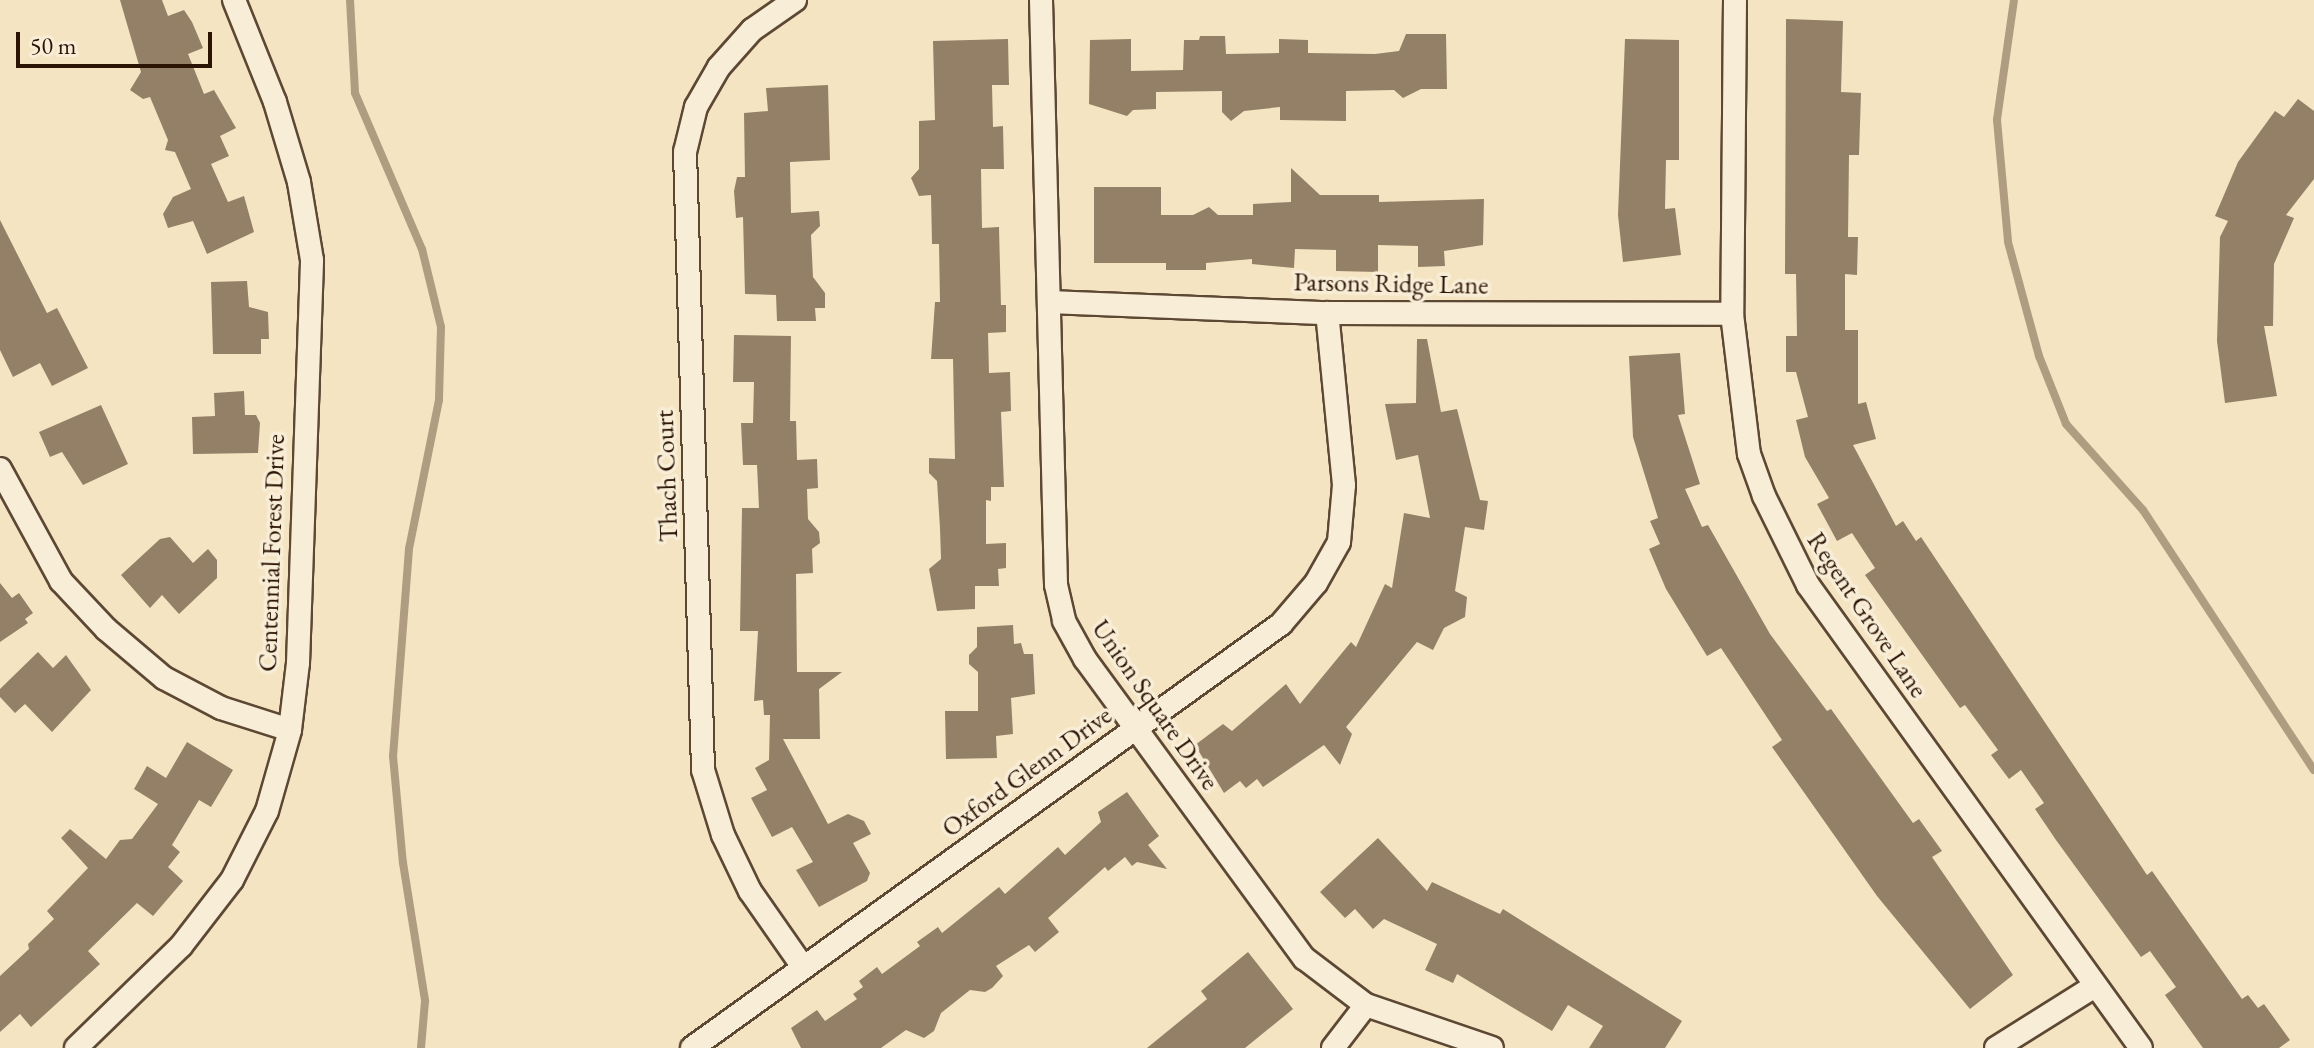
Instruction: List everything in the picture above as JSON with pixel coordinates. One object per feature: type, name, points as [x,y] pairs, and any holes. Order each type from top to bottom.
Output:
[{"type":"street","name":"Centennial Forest Drive","points":[[76,1048],[181,946],[232,880],[267,811],[290,730],[298,663],[312,260],[299,182],[275,102],[234,0]]},
{"type":"street","name":"Thach Court","points":[[795,0],[752,30],[719,67],[696,107],[685,152],[703,770],[723,835],[750,891],[803,967]]},
{"type":"street","name":"Union Square Drive","points":[[1041,0],[1058,597],[1064,621],[1085,659],[1304,958],[1366,1005],[1492,1048]]},
{"type":"street","name":"Regent Grove Lane","points":[[1735,0],[1732,314],[1749,454],[1788,551],[2141,1048]]},
{"type":"street","name":"Parsons Ridge Lane","points":[[1049,302],[1327,313],[1732,314]]},
{"type":"street","name":"Oxford Glenn Drive","points":[[692,1048],[1281,624],[1316,583],[1339,542],[1344,485],[1327,313]]},
{"type":"street","points":[[0,469],[61,581],[106,629],[164,678],[221,708],[290,730]]},
{"type":"street","points":[[1996,1048],[2095,986]]},
{"type":"street","points":[[1333,1048],[1366,1005]]},
{"type":"building","points":[[120,0],[162,0],[168,16],[184,10],[203,48],[188,54],[204,94],[214,90],[236,128],[220,136],[229,156],[211,164],[228,202],[244,196],[254,232],[207,254],[193,221],[168,228],[163,214],[173,197],[191,189],[175,152],[165,150],[168,140],[150,97],[143,99],[130,90],[141,72]]},
{"type":"building","points":[[1786,19],[1843,21],[1841,92],[1861,93],[1859,155],[1849,155],[1848,237],[1858,237],[1857,275],[1845,274],[1845,330],[1858,330],[1858,404],[1866,402],[1876,439],[1853,445],[1896,526],[1903,521],[1916,541],[1921,537],[2147,875],[2152,871],[2242,999],[2248,995],[2258,1008],[2264,1004],[2290,1040],[2279,1048],[2203,1048],[2165,995],[2176,987],[2150,951],[2141,957],[2056,840],[2035,809],[2044,803],[2021,770],[2009,779],[1991,755],[1998,750],[1965,705],[1960,708],[1865,575],[1875,568],[1852,533],[1837,541],[1817,504],[1829,498],[1805,457],[1796,420],[1808,417],[1796,372],[1786,372],[1786,336],[1797,336],[1796,274],[1785,274]]},
{"type":"building","points":[[1406,34],[1446,34],[1447,89],[1421,89],[1403,98],[1394,90],[1346,91],[1346,121],[1280,120],[1280,107],[1244,111],[1231,121],[1222,112],[1222,91],[1156,92],[1156,109],[1133,110],[1127,116],[1089,104],[1090,40],[1131,39],[1131,71],[1183,70],[1184,40],[1199,40],[1200,36],[1225,36],[1226,54],[1279,53],[1279,39],[1308,40],[1308,53],[1375,54],[1399,51]]},
{"type":"building","points":[[1008,39],[1009,85],[992,85],[993,127],[1003,126],[1004,169],[981,169],[982,228],[999,227],[1001,305],[1006,305],[1006,332],[988,333],[989,373],[1010,372],[1011,411],[1001,412],[1004,487],[991,487],[991,501],[986,500],[986,544],[1006,543],[1006,568],[998,569],[999,586],[975,586],[975,609],[937,611],[929,569],[941,559],[940,528],[937,481],[929,473],[929,458],[955,459],[953,359],[931,359],[935,302],[940,302],[939,244],[932,244],[931,195],[919,196],[911,178],[919,169],[919,121],[935,120],[933,41]]},
{"type":"building","points":[[1625,39],[1679,40],[1679,160],[1666,160],[1665,209],[1675,208],[1681,255],[1623,262],[1618,215]]},
{"type":"building","points":[[828,85],[830,160],[790,162],[791,213],[819,211],[820,226],[811,235],[813,277],[825,293],[825,308],[815,308],[816,321],[777,321],[776,295],[745,294],[743,217],[736,218],[734,191],[737,177],[745,177],[744,113],[768,111],[766,88]]},
{"type":"building","points":[[2298,99],[2314,111],[2314,179],[2286,215],[2294,218],[2274,264],[2273,326],[2264,326],[2277,396],[2225,403],[2217,341],[2220,237],[2228,221],[2215,216],[2238,162],[2275,111],[2284,117]]},
{"type":"building","points":[[1291,168],[1320,195],[1379,195],[1379,202],[1484,199],[1483,245],[1444,251],[1445,266],[1418,267],[1418,246],[1378,245],[1378,272],[1336,271],[1336,250],[1295,249],[1294,268],[1252,264],[1252,259],[1206,263],[1206,270],[1166,270],[1166,263],[1094,263],[1094,187],[1161,187],[1161,215],[1193,215],[1209,207],[1218,215],[1253,215],[1253,204],[1291,202]]},
{"type":"building","points":[[0,220],[47,313],[57,308],[88,368],[52,386],[40,363],[13,377],[0,350]]},
{"type":"building","points":[[247,281],[249,307],[268,312],[269,339],[261,339],[261,354],[213,354],[211,282]]},
{"type":"building","points":[[734,335],[791,336],[790,421],[796,421],[797,460],[817,459],[818,488],[807,489],[808,519],[819,532],[820,543],[812,549],[813,573],[796,574],[797,672],[842,672],[819,689],[820,739],[783,739],[828,824],[848,814],[864,821],[871,834],[853,843],[870,873],[867,881],[819,907],[796,870],[813,862],[792,827],[772,837],[751,798],[767,790],[755,768],[769,760],[770,715],[764,715],[763,700],[754,701],[758,631],[740,631],[742,508],[759,508],[757,465],[743,465],[741,423],[753,423],[754,382],[733,382]]},
{"type":"building","points":[[1417,339],[1427,339],[1441,412],[1457,409],[1480,500],[1488,501],[1484,530],[1465,527],[1455,591],[1467,597],[1465,617],[1444,628],[1433,650],[1417,642],[1346,727],[1352,734],[1340,765],[1324,745],[1263,787],[1257,779],[1246,788],[1240,781],[1224,793],[1195,745],[1223,724],[1232,731],[1286,684],[1300,704],[1351,642],[1356,647],[1385,584],[1392,588],[1404,513],[1430,518],[1418,455],[1396,460],[1385,404],[1416,403]]},
{"type":"building","points":[[1680,353],[1685,414],[1678,415],[1700,484],[1685,489],[1702,527],[1708,525],[1770,634],[1827,711],[1831,709],[1913,823],[1919,819],[1942,851],[1932,857],[2013,975],[1970,1009],[1877,896],[1772,747],[1782,740],[1721,648],[1707,656],[1666,589],[1649,549],[1660,544],[1650,521],[1658,518],[1633,437],[1629,356]]},
{"type":"building","points":[[244,391],[245,415],[256,415],[260,423],[258,453],[193,454],[192,417],[215,416],[214,393]]},
{"type":"building","points":[[101,405],[128,464],[83,485],[62,452],[50,457],[39,432]]},
{"type":"building","points":[[170,537],[193,563],[208,549],[217,560],[217,578],[179,614],[162,595],[150,608],[121,575],[160,539]]},
{"type":"building","points":[[0,583],[12,598],[19,593],[33,613],[25,619],[28,623],[0,642]]},
{"type":"building","points":[[1013,625],[1014,644],[1021,643],[1024,654],[1033,654],[1035,694],[1011,698],[1013,734],[996,736],[997,758],[946,759],[945,711],[978,711],[978,672],[969,664],[969,655],[977,647],[977,627]]},
{"type":"building","points":[[38,652],[53,668],[66,655],[91,690],[52,732],[25,704],[15,713],[0,697],[0,689]]},
{"type":"building","points":[[187,742],[233,770],[211,807],[199,800],[172,845],[180,852],[168,867],[183,881],[153,916],[137,903],[88,951],[100,964],[31,1027],[20,1014],[0,1032],[0,976],[29,949],[28,944],[54,919],[47,911],[88,868],[61,838],[70,829],[106,859],[120,840],[132,839],[158,804],[134,789],[147,766],[166,778]]},
{"type":"building","points":[[1127,792],[1159,836],[1148,845],[1167,869],[1137,862],[1132,866],[1125,857],[1108,871],[1105,867],[1048,918],[1059,932],[1035,952],[1029,945],[996,966],[1003,976],[992,988],[985,992],[970,990],[941,1013],[934,1031],[924,1038],[906,1030],[881,1048],[801,1048],[791,1028],[817,1010],[825,1021],[857,999],[853,994],[863,987],[859,981],[877,967],[882,974],[920,946],[917,942],[938,927],[942,933],[999,887],[1005,894],[1058,847],[1065,855],[1101,822],[1098,812]]},
{"type":"building","points":[[1378,838],[1427,891],[1432,882],[1500,914],[1503,909],[1682,1021],[1665,1048],[1589,1048],[1603,1026],[1568,1005],[1552,1031],[1457,974],[1453,983],[1425,970],[1437,944],[1384,919],[1373,929],[1355,909],[1345,918],[1320,892]]},
{"type":"building","points":[[1248,952],[1293,1009],[1245,1048],[1147,1048],[1207,999],[1201,991]]},
{"type":"waterway","points":[[350,0],[355,93],[422,249],[441,327],[439,400],[409,549],[393,756],[403,863],[425,1001],[421,1048]]},
{"type":"waterway","points":[[2014,0],[1997,120],[2008,242],[2039,356],[2066,424],[2143,510],[2314,770]]}]
